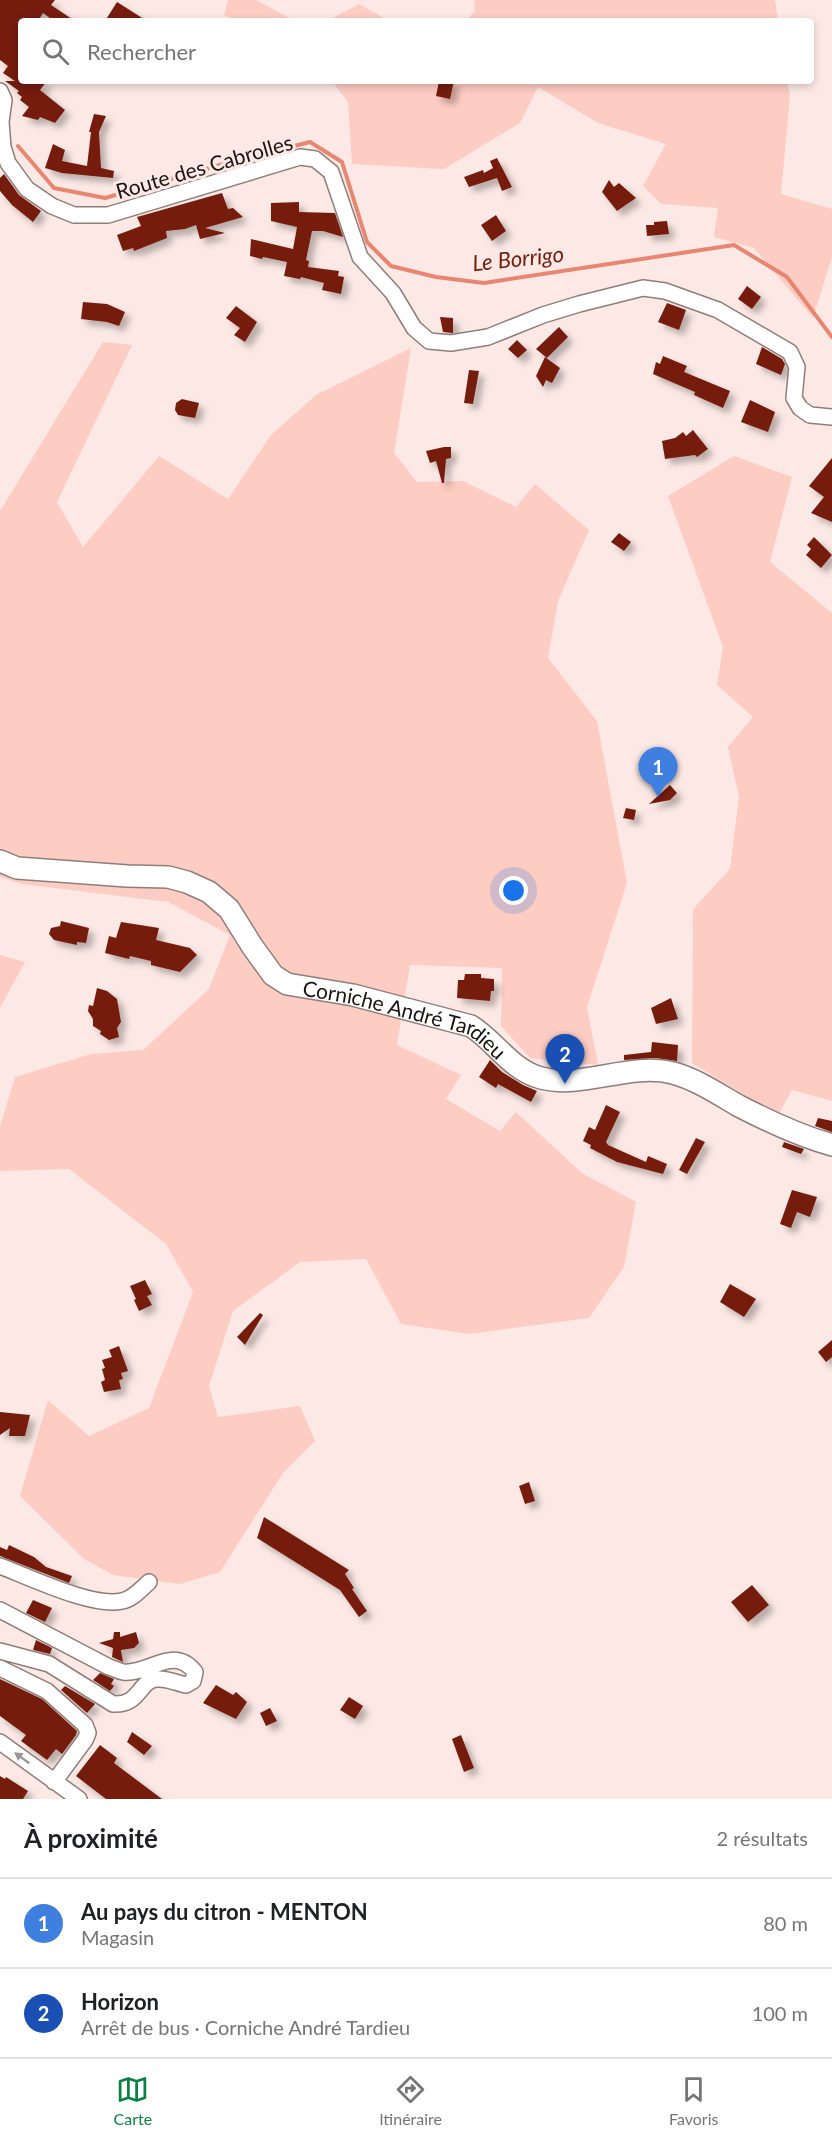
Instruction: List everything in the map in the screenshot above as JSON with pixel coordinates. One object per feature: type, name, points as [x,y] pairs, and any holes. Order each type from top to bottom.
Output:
[{"type":"street","points":[[0,91],[4,100],[1,121]]},
{"type":"street","name":"Route des Cabrolles","points":[[1,121],[3,147],[8,163],[27,189],[52,206],[74,215],[108,215],[300,157],[315,159],[331,172],[360,257],[393,293],[414,328],[429,341],[451,343],[488,337],[543,315],[579,304],[643,288],[665,291],[718,310],[790,352],[797,367],[794,398],[800,408],[810,415],[832,417]]},
{"type":"street","name":"Corniche André Tardieu","points":[[0,861],[17,868],[168,877],[187,882],[208,892],[229,909],[273,975],[287,984],[353,995],[471,1026],[485,1035],[513,1063],[540,1078],[564,1081],[637,1071],[671,1072],[786,1128],[832,1145]]},
{"type":"street","points":[[0,1566],[85,1598],[109,1603],[133,1597],[148,1582]]},
{"type":"street","points":[[0,1610],[109,1667],[123,1672],[177,1660],[189,1664],[195,1672],[193,1681],[186,1685],[158,1678],[150,1680],[134,1699],[124,1705],[113,1704],[49,1664],[0,1651]]},
{"type":"street","points":[[0,1668],[47,1691],[85,1725],[88,1733],[85,1740],[54,1782]]},
{"type":"street","points":[[0,1742],[79,1799]]},
{"type":"shaded area","points":[[228,0],[256,0],[289,18],[230,18],[224,15]]},
{"type":"shaded area","points":[[474,0],[775,0],[778,18],[469,18],[475,11]]},
{"type":"shaded area","points":[[359,4],[384,18],[333,18]]},
{"type":"shaded area","points":[[334,84],[788,84],[790,95],[781,194],[832,209],[832,257],[813,318],[754,248],[714,237],[718,208],[661,204],[643,186],[666,144],[598,123],[538,87],[520,123],[444,169],[352,164],[348,102]]},
{"type":"shaded area","points":[[103,342],[132,345],[57,502],[83,547],[159,456],[228,499],[271,435],[316,395],[411,348],[394,453],[417,482],[463,481],[516,507],[535,484],[589,530],[558,601],[548,658],[597,721],[627,883],[587,1007],[598,1065],[530,1058],[501,1026],[502,968],[410,965],[397,1045],[461,1075],[446,1099],[500,1131],[516,1112],[582,1173],[636,1202],[624,1267],[589,1318],[469,1334],[401,1324],[366,1259],[300,1262],[233,1311],[209,1386],[218,1417],[300,1406],[315,1441],[283,1473],[220,1572],[180,1584],[113,1575],[84,1559],[20,1496],[48,1400],[89,1436],[149,1408],[193,1292],[166,1244],[69,1169],[0,1171],[0,1127],[15,1077],[91,1054],[143,1050],[209,989],[230,935],[168,902],[22,884],[0,877],[0,511]]},
{"type":"shaded area","points":[[734,456],[792,477],[770,562],[832,613],[832,1101],[792,1090],[778,1115],[692,1063],[693,909],[730,869],[739,797],[728,747],[753,717],[717,685],[723,647],[668,496]]},
{"type":"shaded area","points":[[0,955],[25,962],[0,1008]]},
{"type":"building","points":[[0,0],[55,0],[51,5],[70,18],[50,18],[43,13],[40,18],[18,18],[18,84],[45,84],[40,90],[65,110],[55,123],[40,117],[38,120],[22,116],[29,107],[20,100],[22,97],[17,93],[19,91],[5,81],[15,81],[3,73],[8,66],[0,60]]},
{"type":"building","points":[[117,2],[142,18],[107,18]]},
{"type":"building","points":[[438,84],[453,84],[450,99],[436,96]]},
{"type":"building","points":[[94,114],[106,116],[99,132],[101,168],[114,171],[113,178],[62,173],[45,168],[53,144],[65,150],[62,161],[87,166],[91,132],[89,132]]},
{"type":"building","points":[[497,158],[512,187],[502,191],[497,178],[469,187],[464,177],[483,170],[484,173],[493,168],[490,161]]},
{"type":"building","points":[[4,174],[19,195],[41,211],[33,222],[12,205],[0,191],[0,178]]},
{"type":"building","points":[[609,180],[614,187],[619,183],[636,198],[617,211],[602,192]]},
{"type":"building","points":[[222,193],[228,209],[233,208],[243,217],[205,228],[225,233],[200,239],[196,225],[166,231],[167,238],[134,251],[133,248],[123,251],[117,235],[141,226],[137,217]]},
{"type":"building","points":[[299,202],[299,212],[335,213],[343,237],[323,231],[312,231],[306,260],[309,261],[308,267],[339,271],[338,276],[344,277],[341,294],[322,290],[324,283],[301,277],[300,279],[284,276],[287,262],[250,256],[251,239],[293,249],[297,227],[271,221],[271,203]]},
{"type":"building","points":[[496,215],[506,231],[492,241],[481,225]]},
{"type":"building","points":[[667,221],[669,234],[647,236],[646,225]]},
{"type":"building","points":[[747,286],[761,297],[752,309],[738,299]]},
{"type":"building","points":[[83,302],[107,304],[125,312],[119,326],[81,319]]},
{"type":"building","points":[[667,303],[686,310],[679,330],[658,322]]},
{"type":"building","points":[[236,306],[257,322],[245,342],[234,335],[240,328],[226,318]]},
{"type":"building","points":[[440,317],[453,318],[453,333],[443,332]]},
{"type":"building","points":[[559,327],[568,337],[547,358],[536,349]]},
{"type":"building","points":[[517,340],[527,350],[518,358],[508,349]]},
{"type":"building","points":[[762,347],[782,359],[785,364],[781,375],[756,364]]},
{"type":"building","points":[[663,356],[687,366],[684,372],[730,391],[723,408],[694,395],[695,392],[653,374],[656,362],[660,364]]},
{"type":"building","points":[[545,357],[560,368],[552,383],[546,380],[543,387],[536,376]]},
{"type":"building","points":[[469,370],[479,371],[473,404],[464,403]]},
{"type":"building","points":[[182,399],[199,403],[195,418],[178,415],[175,410],[176,403]]},
{"type":"building","points":[[750,400],[775,412],[768,432],[741,422]]},
{"type":"building","points":[[693,430],[708,449],[697,457],[695,455],[665,459],[662,441],[675,438],[683,432],[686,436]]},
{"type":"building","points":[[451,447],[451,458],[446,459],[444,483],[442,483],[436,461],[430,463],[426,451]]},
{"type":"building","points":[[832,458],[832,522],[811,513],[824,497],[809,486]]},
{"type":"building","points":[[619,533],[631,542],[624,551],[611,542]]},
{"type":"building","points":[[814,537],[832,555],[821,568],[806,555],[811,549],[807,545]]},
{"type":"building","points":[[670,785],[677,793],[670,800],[649,804]]},
{"type":"building","points":[[626,808],[636,810],[634,820],[623,818]]},
{"type":"building","points":[[61,921],[89,928],[86,943],[77,942],[77,945],[54,940],[49,934],[51,928],[60,926]]},
{"type":"building","points":[[121,922],[159,928],[156,940],[190,948],[197,955],[180,972],[151,965],[151,961],[105,953],[109,936],[116,938]]},
{"type":"building","points":[[465,974],[481,974],[481,978],[494,979],[494,991],[491,991],[490,1001],[457,998],[458,980],[464,980]]},
{"type":"building","points":[[97,988],[107,991],[117,999],[121,1022],[117,1028],[119,1037],[109,1040],[93,1026],[93,1019],[88,1011],[89,1005],[93,1006]]},
{"type":"building","points":[[671,998],[678,1019],[656,1024],[651,1008]]},
{"type":"building","points":[[652,1042],[678,1045],[677,1061],[656,1058],[624,1060],[624,1055],[651,1052]]},
{"type":"building","points":[[490,1060],[502,1072],[537,1091],[531,1102],[498,1084],[496,1088],[479,1077]]},
{"type":"building","points":[[606,1105],[620,1112],[606,1142],[608,1145],[646,1162],[648,1156],[667,1164],[663,1174],[617,1162],[590,1148],[591,1145],[583,1141],[589,1127],[595,1130]]},
{"type":"building","points":[[818,1118],[832,1121],[832,1132],[815,1126]]},
{"type":"building","points":[[696,1138],[705,1142],[687,1174],[679,1170]]},
{"type":"building","points":[[784,1142],[804,1149],[801,1154],[782,1147]]},
{"type":"building","points":[[792,1190],[817,1197],[810,1217],[797,1212],[791,1228],[780,1224]]},
{"type":"building","points":[[145,1280],[152,1294],[147,1296],[152,1305],[139,1311],[130,1286]]},
{"type":"building","points":[[730,1284],[756,1299],[744,1317],[720,1302]]},
{"type":"building","points":[[260,1313],[263,1315],[245,1345],[237,1337]]},
{"type":"building","points":[[832,1340],[832,1357],[826,1362],[818,1352]]},
{"type":"building","points":[[119,1346],[128,1371],[121,1373],[123,1379],[119,1380],[121,1389],[104,1392],[101,1382],[105,1380],[102,1369],[105,1368],[102,1360],[112,1357],[109,1350]]},
{"type":"building","points":[[0,1412],[30,1415],[25,1436],[9,1436],[10,1428],[0,1435]]},
{"type":"building","points":[[529,1482],[535,1501],[525,1504],[519,1486]]},
{"type":"building","points":[[264,1517],[349,1570],[345,1574],[367,1611],[359,1617],[340,1590],[257,1538]]},
{"type":"building","points":[[9,1545],[34,1557],[46,1567],[72,1576],[69,1583],[0,1556],[0,1547],[7,1550]]},
{"type":"building","points":[[752,1585],[769,1605],[748,1622],[731,1602]]},
{"type":"building","points":[[33,1600],[52,1608],[45,1622],[26,1613]]},
{"type":"building","points":[[114,1632],[120,1632],[120,1637],[136,1632],[139,1643],[134,1648],[121,1650],[123,1662],[112,1657],[113,1648],[99,1643],[113,1639]]},
{"type":"building","points":[[36,1640],[52,1648],[50,1654],[33,1650]]},
{"type":"building","points":[[100,1673],[114,1679],[111,1684],[114,1686],[110,1691],[93,1680]]},
{"type":"building","points":[[0,1679],[42,1699],[77,1731],[62,1754],[56,1749],[47,1760],[21,1741],[26,1735],[0,1716]]},
{"type":"building","points":[[216,1685],[233,1695],[236,1692],[247,1702],[236,1719],[203,1703]]},
{"type":"building","points":[[65,1686],[95,1704],[87,1713],[61,1690]]},
{"type":"building","points":[[349,1697],[363,1706],[355,1719],[340,1710]]},
{"type":"building","points":[[270,1708],[277,1721],[266,1726],[260,1713]]},
{"type":"building","points":[[132,1732],[152,1746],[144,1755],[127,1742]]},
{"type":"building","points":[[461,1735],[474,1768],[464,1772],[452,1739]]},
{"type":"building","points":[[100,1745],[117,1758],[114,1763],[162,1799],[106,1799],[76,1776]]},
{"type":"building","points":[[0,1776],[5,1779],[6,1777],[28,1791],[23,1799],[0,1799]]},
{"type":"waterway","name":"Le Borrigo","points":[[18,146],[54,188],[105,198],[310,142],[342,162],[367,242],[391,266],[436,277],[484,283],[734,245],[787,277],[832,337]]},
{"type":"place","name":"Au pays du citron - MENTON","points":[[658,797]]},
{"type":"place","name":"Horizon","points":[[565,1084]]}]
